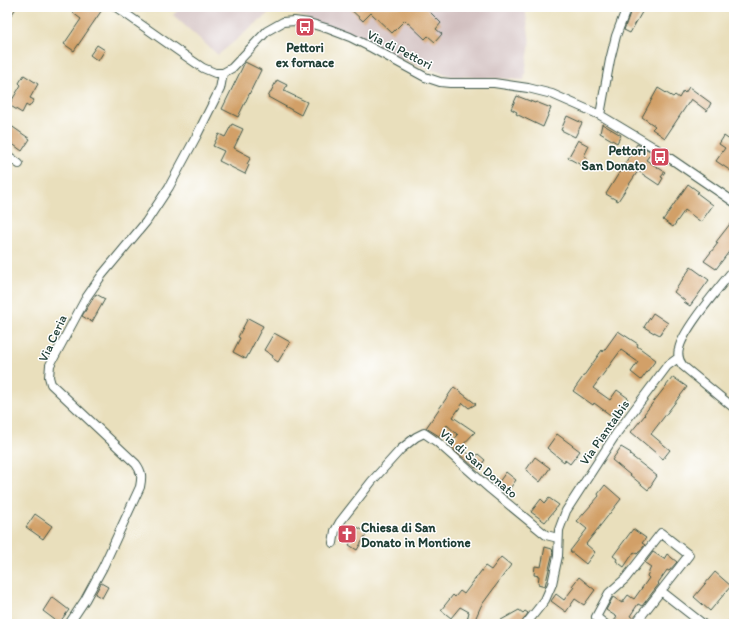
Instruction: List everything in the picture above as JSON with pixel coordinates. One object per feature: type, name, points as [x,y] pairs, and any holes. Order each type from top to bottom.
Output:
[{"type":"street","points":[[116,7],[203,68],[223,73]]},
{"type":"street","points":[[600,115],[614,43],[627,7]]},
{"type":"street","name":"Via di Pettori","points":[[223,73],[232,68],[267,31],[283,22],[294,21],[309,23],[343,34],[425,77],[440,82],[494,83],[528,88],[552,94],[600,115],[655,148],[734,202]]},
{"type":"street","name":"Via Ceria","points":[[69,624],[85,600],[103,567],[140,487],[142,472],[136,464],[51,384],[49,377],[50,365],[86,298],[102,275],[146,222],[169,187],[197,136],[220,89],[223,73]]},
{"type":"street","points":[[7,155],[19,164]]},
{"type":"street","points":[[734,269],[687,332],[679,348],[678,358],[684,366],[734,408]]},
{"type":"street","name":"Via Piantalbis","points":[[526,624],[545,600],[552,584],[558,556],[558,530],[566,511],[603,452],[667,366],[678,358]]},
{"type":"street","name":"Via di San Donato","points":[[333,543],[335,531],[340,522],[372,481],[401,448],[424,433],[437,442],[546,535],[558,538]]},
{"type":"street","points":[[606,624],[596,617],[609,593],[625,579],[661,533],[689,555],[635,624]]},
{"type":"street","points":[[661,591],[703,624]]},
{"type":"shaded area","points":[[181,7],[276,7],[218,55],[173,15]]},
{"type":"shaded area","points":[[280,7],[525,7],[530,43],[524,80],[451,76],[372,48]]},
{"type":"building","points":[[7,7],[17,7],[7,21]]},
{"type":"building","points":[[78,7],[104,7],[74,51],[64,44],[81,19],[73,13]]},
{"type":"building","points":[[348,7],[425,7],[441,23],[436,29],[442,34],[435,42],[428,36],[425,39],[405,20],[392,33],[371,13],[363,21]]},
{"type":"building","points":[[632,7],[645,7],[630,33],[624,30]]},
{"type":"building","points":[[97,45],[105,50],[98,61],[90,55]]},
{"type":"building","points":[[245,62],[261,70],[238,117],[222,109]]},
{"type":"building","points":[[24,75],[38,84],[30,98],[34,100],[29,107],[26,105],[22,113],[9,105],[21,85],[19,83]]},
{"type":"building","points":[[277,80],[287,85],[284,91],[307,102],[301,115],[268,97]]},
{"type":"building","points":[[689,87],[711,103],[707,111],[691,99],[665,138],[652,129],[655,126],[642,117],[658,88],[673,97],[675,95],[679,98],[683,91],[685,93]]},
{"type":"building","points":[[517,96],[551,108],[543,127],[516,114],[517,112],[511,109]]},
{"type":"building","points":[[567,116],[582,123],[575,137],[561,130]]},
{"type":"building","points":[[7,123],[30,139],[22,151],[7,140]]},
{"type":"building","points":[[232,124],[243,129],[234,148],[251,157],[247,164],[249,165],[245,174],[219,161],[224,151],[213,146],[219,134],[225,137]]},
{"type":"building","points":[[602,124],[621,135],[617,143],[600,133]]},
{"type":"building","points":[[724,136],[734,143],[734,173],[716,161],[725,148],[719,144]]},
{"type":"building","points":[[578,140],[589,146],[584,156],[587,158],[583,166],[568,158]]},
{"type":"building","points":[[637,144],[652,152],[646,160],[665,172],[661,177],[663,178],[659,185],[638,171],[618,201],[606,194]]},
{"type":"building","points":[[688,184],[713,205],[701,222],[685,210],[673,227],[663,220]]},
{"type":"building","points":[[730,224],[734,228],[734,245],[716,269],[704,261]]},
{"type":"building","points":[[691,267],[709,280],[690,306],[674,292]]},
{"type":"building","points":[[96,294],[105,299],[92,322],[82,316]]},
{"type":"building","points":[[653,313],[668,323],[660,335],[644,327]]},
{"type":"building","points":[[248,318],[263,326],[246,359],[233,352],[240,338],[238,337]]},
{"type":"building","points":[[618,331],[638,344],[637,346],[656,360],[641,380],[631,372],[638,362],[621,350],[593,388],[610,400],[617,390],[628,398],[613,417],[594,403],[593,405],[573,391],[602,350],[603,352]]},
{"type":"building","points":[[274,333],[290,342],[278,362],[272,358],[273,356],[264,350]]},
{"type":"building","points":[[673,377],[687,387],[651,434],[670,450],[663,459],[631,432]]},
{"type":"building","points":[[454,387],[476,404],[469,408],[463,403],[453,417],[475,432],[461,447],[474,459],[478,454],[485,460],[478,469],[449,445],[458,435],[447,425],[439,436],[426,428]]},
{"type":"building","points":[[557,434],[580,451],[570,464],[565,460],[564,462],[547,448]]},
{"type":"building","points":[[621,447],[631,453],[630,455],[657,476],[648,490],[612,460]]},
{"type":"building","points":[[535,457],[550,468],[540,482],[526,470]]},
{"type":"building","points":[[506,472],[516,480],[506,494],[496,486]]},
{"type":"building","points":[[605,485],[621,499],[586,544],[595,552],[586,564],[570,551],[587,529],[577,521],[599,496],[598,494]]},
{"type":"building","points":[[549,498],[559,505],[545,522],[531,512],[541,499],[545,503]]},
{"type":"building","points":[[35,514],[52,526],[43,539],[26,527]]},
{"type":"building","points":[[347,525],[359,528],[367,533],[357,550],[349,545],[352,540],[340,535],[342,529],[345,530]]},
{"type":"building","points":[[633,529],[646,538],[642,543],[645,545],[637,554],[634,552],[624,567],[616,561],[617,559],[613,556]]},
{"type":"building","points":[[545,547],[552,549],[553,552],[545,586],[538,584],[539,576],[534,575],[535,566],[541,567]]},
{"type":"building","points":[[653,552],[664,559],[667,554],[677,562],[669,571],[667,570],[658,583],[659,584],[642,606],[638,604],[630,616],[633,618],[630,624],[619,624],[614,621],[617,617],[606,610],[613,597],[622,603],[628,595],[634,599],[649,578],[647,576],[651,567],[645,563]]},
{"type":"building","points":[[501,557],[511,565],[481,606],[473,624],[467,620],[469,612],[460,607],[451,618],[441,610],[453,595],[455,597],[460,591],[464,594],[485,566],[491,570]]},
{"type":"building","points":[[715,572],[731,586],[710,611],[694,597]]},
{"type":"building","points":[[579,577],[595,590],[584,605],[575,599],[566,612],[551,601],[556,594],[564,600],[574,587],[572,586]]},
{"type":"building","points":[[101,583],[108,587],[102,598],[95,594]]},
{"type":"building","points":[[52,597],[69,610],[59,623],[43,611]]},
{"type":"building","points":[[519,610],[523,613],[525,611],[528,613],[521,624],[494,624]]},
{"type":"place","name":"Pettori ex fornace","points":[[305,27]]},
{"type":"place","name":"Pettori San Donato","points":[[660,157]]},
{"type":"place","name":"Chiesa di San Donato in Montione","points":[[347,534]]}]
